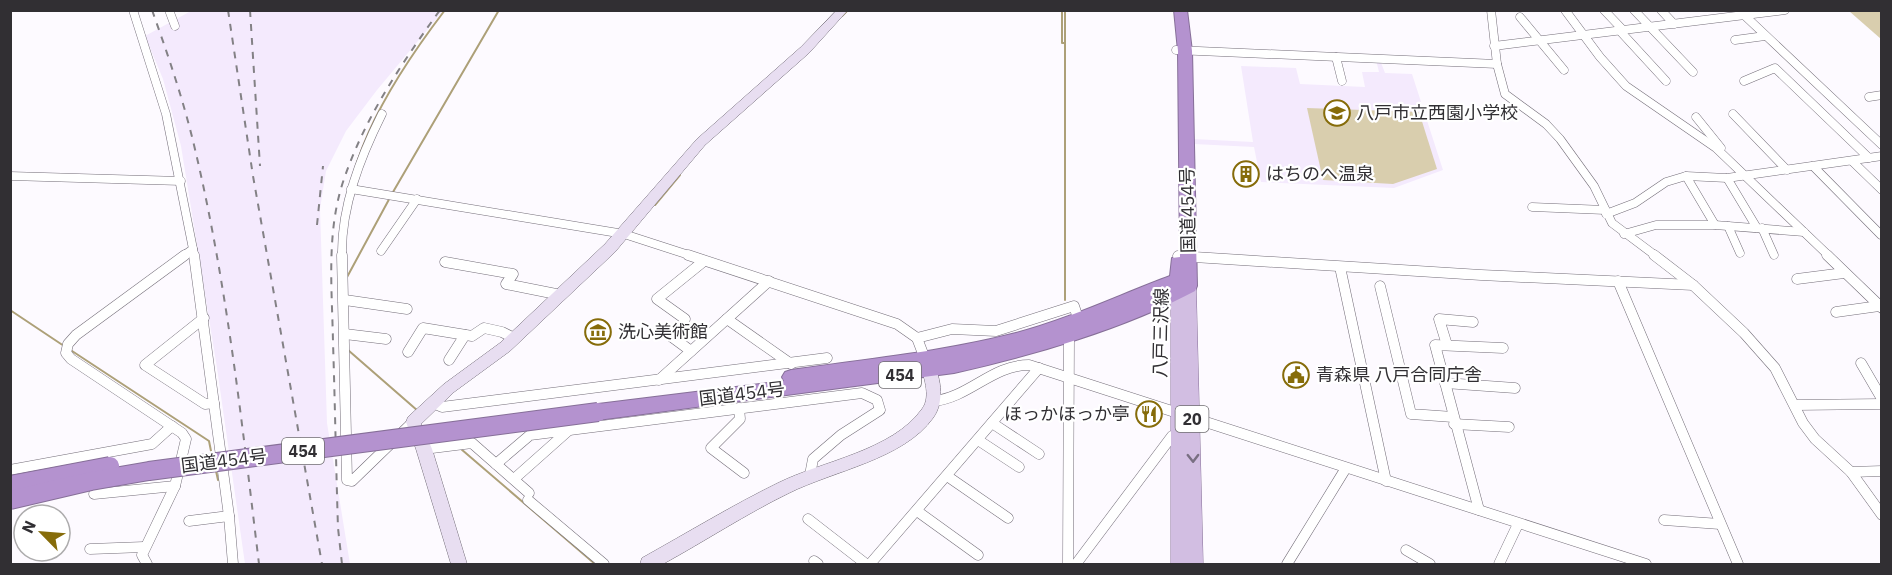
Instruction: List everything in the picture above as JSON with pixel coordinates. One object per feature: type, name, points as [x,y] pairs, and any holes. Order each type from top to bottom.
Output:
[{"type":"highway","name":"国道454号","points":[[1172,10],[1180,50]]},
{"type":"highway","name":"国道454号","points":[[1180,10],[1184,257],[1182,286]]},
{"type":"highway","name":"国道454号","points":[[927,365],[1182,286]]},
{"type":"highway","name":"国道454号","points":[[10,500],[91,481],[149,471],[1024,350],[1069,335],[1182,286]]},
{"type":"highway","name":"国道454号","points":[[10,485],[148,460],[595,408]]},
{"type":"main road","name":"八戸三沢線","points":[[1182,286],[1194,564]]},
{"type":"main road","name":"八戸三沢線","points":[[1180,564],[1180,435],[1186,417]]},
{"type":"street","points":[[132,10],[166,114],[181,181],[204,318],[233,564]]},
{"type":"street","points":[[169,10],[175,26]]},
{"type":"street","points":[[382,114],[365,148],[351,189],[344,220],[342,244],[345,300],[344,401],[347,480],[352,481],[433,403],[514,338],[561,295],[624,234],[701,142],[805,50],[843,10]]},
{"type":"street","points":[[1491,10],[1494,46],[1505,94],[1546,124],[1560,139],[1593,186],[1612,223],[1693,285],[1744,333],[1775,368],[1803,423],[1815,439],[1851,472],[1881,515]]},
{"type":"street","points":[[1565,10],[1626,86],[1716,148],[1880,307]]},
{"type":"street","points":[[1604,10],[1666,81]]},
{"type":"street","points":[[1634,10],[1693,72]]},
{"type":"street","points":[[1661,10],[1674,24]]},
{"type":"street","points":[[1494,46],[1674,24],[1741,13],[1785,10]]},
{"type":"street","points":[[1741,13],[1881,145]]},
{"type":"street","points":[[1520,17],[1564,70]]},
{"type":"street","points":[[1735,40],[1765,36]]},
{"type":"street","points":[[1180,50],[1497,64]]},
{"type":"street","points":[[1336,57],[1342,81]]},
{"type":"street","points":[[1744,81],[1775,68],[1869,158]]},
{"type":"street","points":[[1869,97],[1881,95]]},
{"type":"street","points":[[1733,114],[1787,170]]},
{"type":"street","points":[[1696,117],[1723,147],[1716,148]]},
{"type":"street","points":[[1532,207],[1606,212],[1635,203],[1666,182],[1686,176],[1727,178],[1881,156]]},
{"type":"street","points":[[1852,160],[1881,190]]},
{"type":"street","points":[[1813,166],[1880,235]]},
{"type":"street","points":[[10,176],[181,181]]},
{"type":"street","points":[[1686,176],[1715,225]]},
{"type":"street","points":[[1727,178],[1760,228],[1774,255]]},
{"type":"street","points":[[351,189],[624,234],[897,324],[917,338],[927,365],[934,401],[921,422],[898,439],[810,476],[739,512],[648,564]]},
{"type":"street","points":[[381,251],[417,199]]},
{"type":"street","points":[[1624,234],[1656,225],[1715,225],[1804,232]]},
{"type":"street","points":[[1728,226],[1740,253]]},
{"type":"street","points":[[147,564],[142,555],[144,547],[175,486],[186,439],[182,433],[71,359],[66,353],[68,345],[76,335],[193,249]]},
{"type":"street","points":[[1184,257],[1693,285]]},
{"type":"street","points":[[685,319],[657,299],[704,261]]},
{"type":"street","points":[[445,262],[513,274],[506,284],[561,295]]},
{"type":"street","points":[[1340,267],[1386,481]]},
{"type":"street","points":[[1797,279],[1844,273]]},
{"type":"street","points":[[658,380],[769,281]]},
{"type":"street","points":[[1618,281],[1738,564]]},
{"type":"street","points":[[1380,286],[1410,414],[1509,427]]},
{"type":"street","points":[[345,300],[407,309]]},
{"type":"street","points":[[917,338],[952,329],[996,331],[1074,306],[1078,318]]},
{"type":"street","points":[[1836,312],[1880,307]]},
{"type":"street","points":[[204,318],[145,365],[205,404],[214,403]]},
{"type":"street","points":[[727,319],[791,364]]},
{"type":"street","points":[[1447,345],[1439,319],[1473,322]]},
{"type":"street","points":[[408,352],[423,328],[471,336],[484,328],[502,332],[514,338]]},
{"type":"street","points":[[661,329],[691,351]]},
{"type":"street","points":[[345,334],[386,339]]},
{"type":"street","points":[[449,360],[465,335]]},
{"type":"street","points":[[1068,564],[1069,335]]},
{"type":"street","points":[[1479,510],[1435,345],[1503,348]]},
{"type":"street","points":[[433,403],[442,407],[827,358]]},
{"type":"street","points":[[1861,363],[1881,399]]},
{"type":"street","points":[[934,401],[953,399],[997,371],[1022,364],[1646,564]]},
{"type":"street","points":[[808,519],[868,564],[917,511],[1039,368]]},
{"type":"street","points":[[1445,383],[1515,388]]},
{"type":"street","points":[[496,464],[530,435],[862,393],[877,400],[880,410],[841,435],[813,459],[810,476]]},
{"type":"street","points":[[1795,405],[1881,404]]},
{"type":"street","points":[[739,408],[740,419],[711,448],[744,473]]},
{"type":"street","points":[[413,422],[424,449],[459,564]]},
{"type":"street","points":[[992,423],[1039,454]]},
{"type":"street","points":[[10,470],[152,444],[172,426]]},
{"type":"street","points":[[514,479],[569,430]]},
{"type":"street","points":[[1076,564],[1172,436],[1180,435]]},
{"type":"street","points":[[978,440],[1019,467]]},
{"type":"street","points":[[424,449],[472,443],[514,479],[528,496],[604,564]]},
{"type":"street","points":[[1287,564],[1346,468]]},
{"type":"street","points":[[1851,472],[1881,471]]},
{"type":"street","points":[[947,476],[1008,518]]},
{"type":"street","points":[[94,494],[175,486]]},
{"type":"street","points":[[917,511],[978,555]]},
{"type":"street","points":[[189,521],[229,516]]},
{"type":"street","points":[[1664,520],[1720,524]]},
{"type":"street","points":[[1498,564],[1518,524]]},
{"type":"street","points":[[90,549],[144,547]]},
{"type":"street","points":[[1406,550],[1430,564]]},
{"type":"shaded area","points":[[191,11],[443,11],[346,131],[326,171],[320,209],[327,423],[350,564],[245,564],[217,368],[181,146],[163,79],[145,36]]},
{"type":"shaded area","points":[[1849,11],[1881,11],[1881,39]]},
{"type":"shaded area","name":"八戸市立西園小学校","points":[[1376,60],[1380,60],[1385,73],[1412,74],[1443,170],[1394,188],[1261,182],[1254,147],[1194,144],[1193,139],[1253,142],[1241,66],[1296,68],[1300,84],[1365,87],[1362,72],[1379,72]]},
{"type":"shaded area","points":[[1307,108],[1419,112],[1437,169],[1393,184],[1323,180]]},
{"type":"waterway","points":[[338,273],[347,198],[356,164],[369,132],[402,71],[445,10]]},
{"type":"waterway","points":[[346,279],[393,192],[499,10]]},
{"type":"waterway","points":[[842,16],[848,10]]},
{"type":"waterway","points":[[1062,10],[1062,43],[1065,43]]},
{"type":"waterway","points":[[1065,10],[1065,43]]},
{"type":"waterway","points":[[1065,43],[1065,300]]},
{"type":"waterway","points":[[655,205],[680,175]]},
{"type":"waterway","points":[[10,310],[64,346]]},
{"type":"waterway","points":[[69,349],[209,441],[212,456]]},
{"type":"waterway","points":[[348,350],[418,411]]},
{"type":"waterway","points":[[461,449],[595,564]]},
{"type":"waterway","points":[[216,471],[218,480]]},
{"type":"railway","points":[[152,10],[190,128],[206,197],[233,354],[259,564]]},
{"type":"railway","points":[[228,10],[253,176],[322,564]]},
{"type":"railway","points":[[250,10],[260,166]]},
{"type":"railway","points":[[342,564],[338,528],[331,280],[332,239],[338,199],[353,156],[374,112],[398,70],[440,10]]},
{"type":"railway","points":[[317,225],[323,166]]},
{"type":"place","name":"八戸市立西園小学校","points":[[1337,113]]},
{"type":"place","name":"はちのへ温泉","points":[[1246,174]]},
{"type":"place","name":"洗心美術館","points":[[598,332]]},
{"type":"place","name":"青森県 八戸合同庁舎","points":[[1296,375]]},
{"type":"place","name":"ほっかほっか亭","points":[[1149,414]]}]
